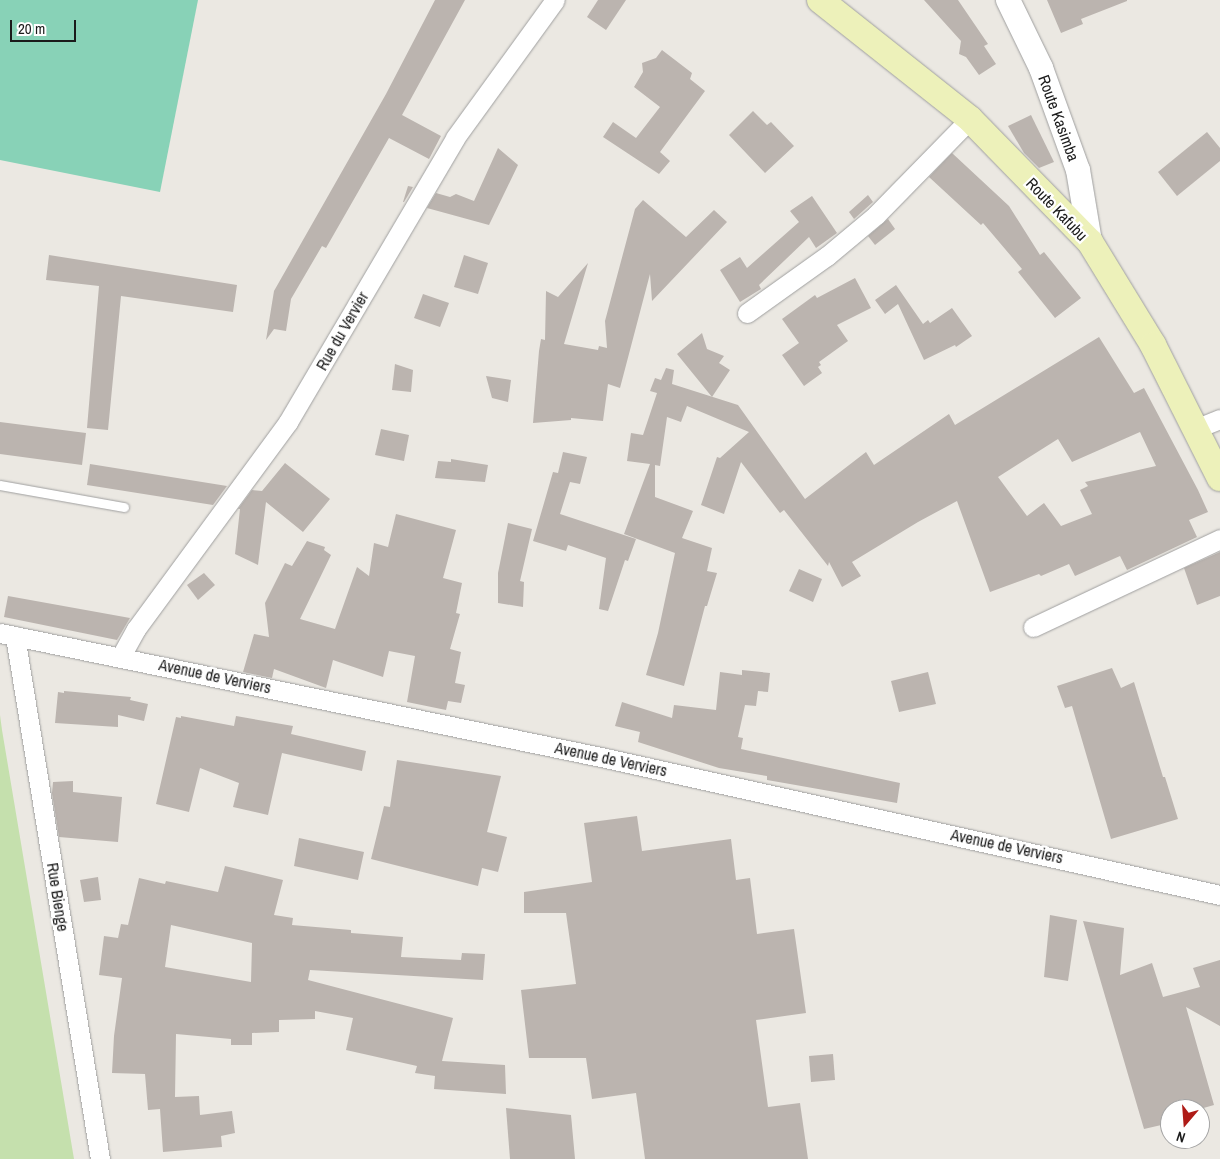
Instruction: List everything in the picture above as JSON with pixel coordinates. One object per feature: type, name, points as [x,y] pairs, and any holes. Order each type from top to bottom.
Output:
[{"type":"main road","name":"Route Kafubu","points":[[820,0],[970,120],[1090,242],[1153,345],[1220,478]]},
{"type":"street","name":"Rue du Vervier","points":[[121,656],[136,629],[288,422],[455,138],[555,0]]},
{"type":"street","name":"Route Kasimba","points":[[1008,0],[1041,68],[1078,170],[1090,242]]},
{"type":"street","points":[[747,313],[828,256],[862,227],[970,120]]},
{"type":"street","points":[[1195,429],[1220,419]]},
{"type":"street","points":[[1032,627],[1220,539]]},
{"type":"street","name":"Avenue de Verviers","points":[[7,634],[121,656],[610,759],[1220,895]]},
{"type":"street","name":"Rue Bienge","points":[[7,634],[100,1159]]},
{"type":"lane","points":[[0,485],[124,506]]},
{"type":"green space","points":[[0,0],[198,0],[160,192],[0,160]]},
{"type":"green space","points":[[0,715],[2,730],[74,1159],[0,1159]]},
{"type":"building","points":[[435,0],[465,0],[402,115],[441,136],[429,159],[389,138],[326,248],[322,246],[291,299],[286,331],[274,329],[266,340],[274,291],[386,94]]},
{"type":"building","points":[[598,0],[626,0],[606,30],[587,17]]},
{"type":"building","points":[[924,0],[958,0],[988,44],[984,46],[996,64],[979,75],[966,57],[959,54],[961,41]]},
{"type":"building","points":[[1047,0],[1127,1],[1081,19],[1083,24],[1061,33]]},
{"type":"building","points":[[662,50],[692,73],[690,79],[705,91],[660,152],[670,161],[659,174],[603,137],[613,122],[636,138],[660,107],[634,87],[643,72],[642,63],[656,58]]},
{"type":"building","points":[[753,111],[767,125],[771,122],[794,146],[765,173],[729,135]]},
{"type":"building","points":[[1031,115],[1054,162],[1039,168],[1024,153],[1008,126]]},
{"type":"building","points":[[1207,132],[1220,148],[1220,161],[1177,196],[1158,172]]},
{"type":"building","points":[[498,148],[518,165],[489,225],[427,208],[436,193],[450,197],[456,194],[474,201]]},
{"type":"building","points":[[952,153],[1009,206],[1040,255],[1044,252],[1081,298],[1055,318],[1018,272],[1022,269],[983,223],[981,225],[929,177]]},
{"type":"building","points":[[408,186],[413,187],[403,202]]},
{"type":"building","points":[[868,195],[873,202],[854,219],[849,212]]},
{"type":"building","points":[[812,196],[837,233],[816,248],[809,237],[759,285],[761,289],[740,302],[720,270],[740,257],[747,268],[799,222],[790,211]]},
{"type":"building","points":[[643,200],[686,237],[714,210],[727,222],[652,301],[650,274],[620,388],[608,384],[603,421],[571,418],[571,420],[533,423],[539,351],[541,339],[545,340],[546,291],[558,297],[588,263],[564,344],[598,350],[599,346],[607,348],[605,321],[635,209]]},
{"type":"building","points":[[888,219],[895,229],[875,245],[868,236]]},
{"type":"building","points":[[49,255],[237,285],[233,312],[121,296],[108,430],[87,428],[99,286],[46,280]]},
{"type":"building","points":[[464,255],[488,263],[478,294],[454,287]]},
{"type":"building","points":[[855,278],[871,308],[837,325],[848,341],[819,362],[821,365],[818,367],[822,373],[804,386],[782,355],[799,343],[782,319],[815,295],[817,298]]},
{"type":"building","points":[[896,285],[923,324],[928,320],[930,323],[952,308],[972,336],[956,347],[955,345],[924,360],[898,304],[885,314],[875,300]]},
{"type":"building","points":[[423,294],[449,303],[440,327],[414,318]]},
{"type":"building","points":[[702,333],[707,349],[724,356],[719,363],[730,370],[712,397],[677,354]]},
{"type":"building","points":[[1099,337],[1134,393],[1144,388],[1208,512],[1189,520],[1197,537],[1127,570],[1120,556],[1075,576],[1069,564],[1041,576],[1039,574],[990,592],[957,501],[852,562],[861,576],[842,587],[829,562],[828,566],[784,510],[780,513],[741,462],[724,514],[701,505],[717,457],[720,458],[749,432],[687,406],[681,422],[667,417],[660,466],[655,465],[655,497],[693,511],[682,538],[712,548],[707,571],[717,573],[707,606],[705,606],[684,686],[646,675],[658,633],[675,553],[624,534],[650,464],[627,461],[631,433],[643,435],[657,393],[650,391],[655,378],[661,380],[666,368],[674,370],[672,384],[738,405],[805,499],[866,452],[874,465],[949,414],[955,425]],"holes":[[[1140,432],[1156,466],[1085,482],[1088,486],[1080,490],[1092,514],[1061,526],[1044,503],[1027,516],[998,477],[1058,439],[1072,462]]]},
{"type":"building","points":[[395,364],[413,370],[411,392],[392,390]]},
{"type":"building","points":[[486,376],[511,380],[508,402],[492,398]]},
{"type":"building","points":[[0,422],[86,433],[82,465],[0,454]]},
{"type":"building","points":[[381,429],[409,435],[404,461],[375,455]]},
{"type":"building","points":[[563,452],[587,457],[580,484],[570,482],[560,514],[636,539],[628,561],[625,560],[608,611],[599,609],[606,558],[568,545],[566,551],[533,541],[553,472],[558,473]]},
{"type":"building","points":[[451,459],[488,465],[485,482],[435,478],[438,461],[451,462]]},
{"type":"building","points":[[285,463],[330,499],[303,532],[266,502],[258,565],[235,554],[240,509],[238,509],[252,490],[262,491]]},
{"type":"building","points":[[90,464],[227,486],[213,505],[87,485]]},
{"type":"building","points":[[396,514],[456,530],[443,578],[462,583],[456,613],[460,614],[450,649],[461,652],[455,683],[465,685],[461,703],[448,701],[446,710],[407,702],[415,656],[389,651],[383,677],[333,660],[326,688],[274,669],[272,678],[243,672],[254,634],[269,637],[265,603],[285,563],[292,566],[307,541],[325,547],[324,550],[331,555],[300,619],[335,629],[357,567],[369,576],[374,543],[388,547]]},
{"type":"building","points":[[508,523],[532,529],[520,581],[524,582],[523,607],[498,603],[498,573]]},
{"type":"building","points":[[1220,552],[1220,596],[1197,605],[1184,568]]},
{"type":"building","points":[[799,569],[822,579],[813,602],[789,591]]},
{"type":"building","points":[[204,573],[215,585],[198,600],[187,585]]},
{"type":"building","points":[[8,596],[130,618],[117,640],[4,617]]},
{"type":"building","points":[[1112,668],[1121,688],[1134,682],[1178,819],[1111,839],[1072,706],[1065,708],[1057,686]]},
{"type":"building","points":[[742,670],[770,673],[768,692],[758,691],[756,706],[745,705],[738,737],[743,738],[741,749],[900,783],[897,803],[767,780],[767,776],[719,768],[638,742],[640,732],[615,726],[622,702],[672,718],[674,705],[716,710],[720,672],[742,675]]},
{"type":"building","points":[[928,672],[936,704],[899,712],[891,681]]},
{"type":"building","points":[[64,691],[131,697],[130,700],[148,704],[144,721],[118,715],[118,727],[55,723],[58,692],[64,693]]},
{"type":"building","points":[[181,716],[234,726],[236,716],[293,726],[291,734],[366,751],[362,771],[282,753],[268,815],[233,807],[239,783],[200,768],[189,812],[156,804],[176,717],[181,718]]},
{"type":"building","points":[[397,760],[501,776],[487,832],[507,837],[498,872],[482,868],[478,886],[371,859],[384,806],[390,807]]},
{"type":"building","points":[[73,781],[73,792],[122,797],[118,842],[59,837],[52,793],[53,782]]},
{"type":"building","points":[[637,816],[642,851],[731,839],[736,880],[750,878],[757,934],[794,929],[806,1013],[756,1020],[768,1107],[800,1103],[808,1159],[645,1159],[636,1093],[592,1099],[586,1058],[529,1058],[521,990],[576,984],[566,913],[524,913],[524,892],[592,882],[584,823]]},
{"type":"building","points":[[299,838],[364,852],[358,880],[294,866]]},
{"type":"building","points":[[225,866],[283,880],[274,915],[293,918],[292,925],[351,930],[351,933],[403,937],[401,957],[461,960],[462,953],[485,954],[483,980],[310,970],[308,980],[453,1018],[442,1061],[505,1065],[506,1094],[434,1089],[435,1076],[415,1073],[417,1066],[346,1050],[353,1018],[315,1011],[315,1019],[279,1020],[279,1032],[252,1033],[252,1045],[231,1045],[231,1039],[176,1034],[175,1097],[199,1096],[200,1115],[232,1111],[235,1133],[221,1136],[222,1147],[163,1152],[160,1109],[148,1110],[145,1074],[112,1073],[114,1036],[122,978],[99,975],[104,936],[118,938],[121,924],[128,925],[139,878],[165,884],[166,881],[218,892]],"holes":[[[171,925],[252,943],[251,982],[165,967]]]},
{"type":"building","points":[[98,877],[101,900],[84,902],[80,880]]},
{"type":"building","points":[[1050,915],[1077,920],[1068,981],[1044,977]]},
{"type":"building","points":[[1083,921],[1124,928],[1120,975],[1152,963],[1163,997],[1200,987],[1193,968],[1220,960],[1220,1026],[1186,1007],[1214,1105],[1210,1106],[1210,1099],[1160,1099],[1160,1125],[1144,1129]]},
{"type":"building","points":[[833,1054],[835,1080],[811,1082],[809,1056]]},
{"type":"building","points":[[506,1108],[571,1115],[575,1159],[510,1159]]}]
